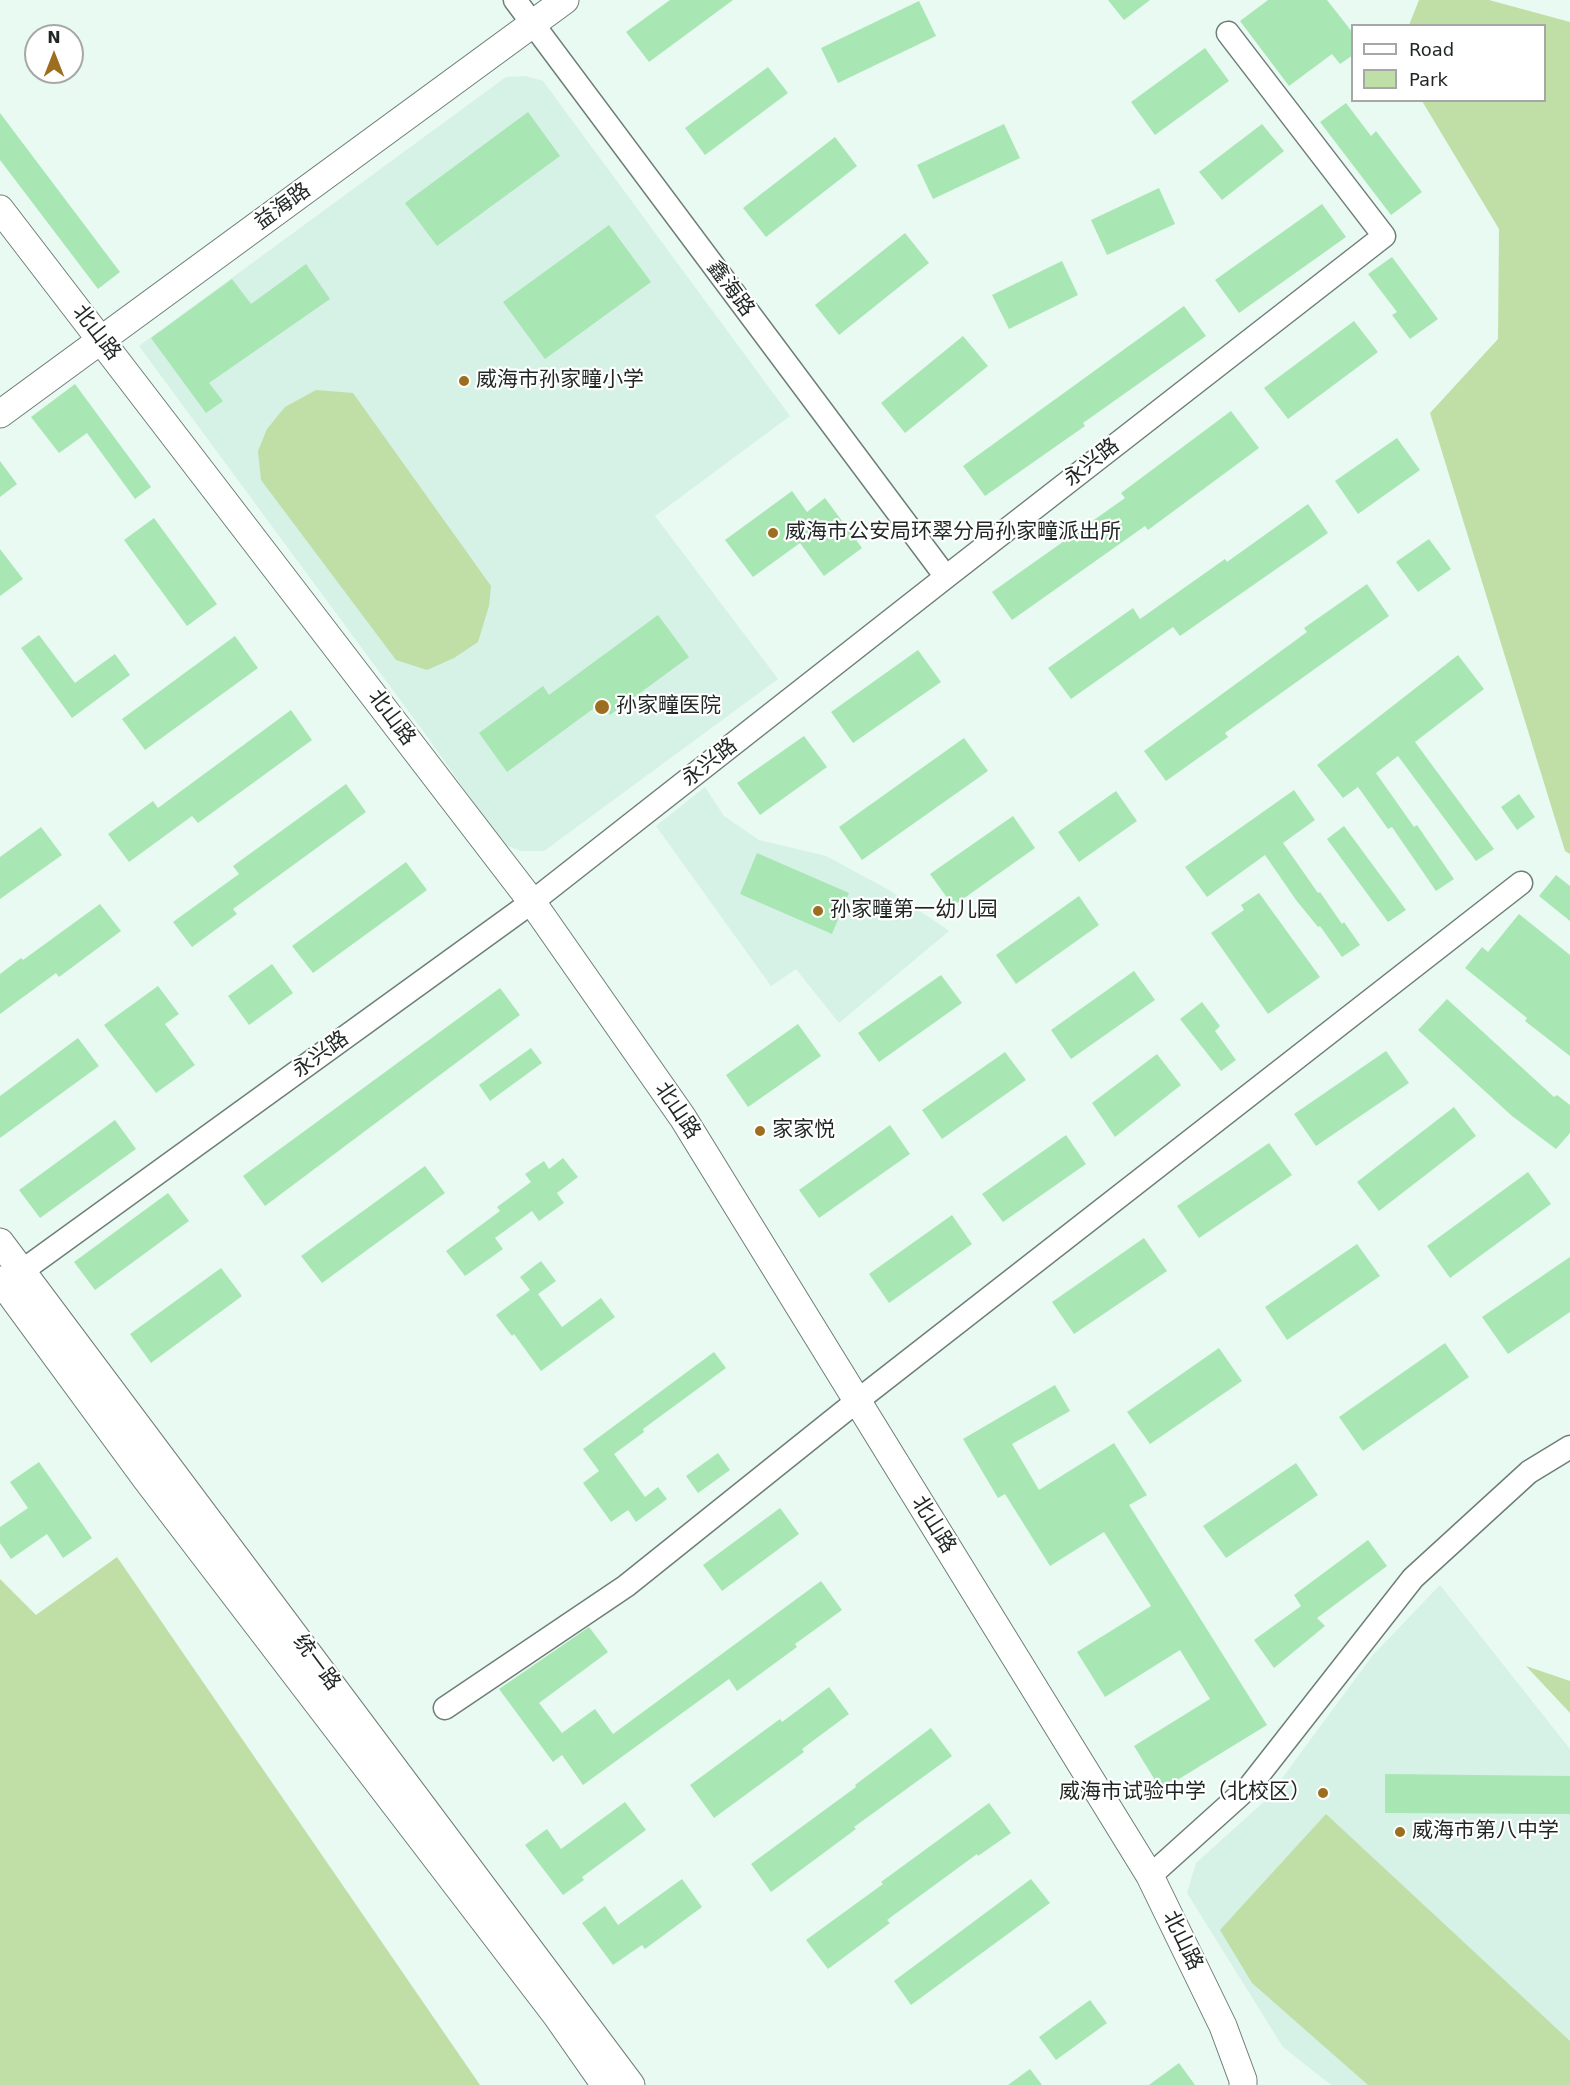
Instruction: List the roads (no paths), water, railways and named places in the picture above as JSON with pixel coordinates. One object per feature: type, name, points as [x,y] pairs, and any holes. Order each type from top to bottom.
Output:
[{"type":"main road","name":"益海路","points":[[0,414],[565,0]]},
{"type":"main road","name":"北山路","points":[[0,208],[532,902],[683,1118],[1150,1876],[1223,2026],[1243,2085]]},
{"type":"main road","name":"统一路","points":[[0,1242],[11,1275],[146,1479],[556,2014],[605,2085]]},
{"type":"main road","name":"统一路","points":[[11,1275],[631,2085]]},
{"type":"street","name":"鑫海路","points":[[515,0],[946,577]]},
{"type":"street","name":"永兴路","points":[[11,1275],[532,902],[1384,236],[1228,33]]},
{"type":"street","points":[[445,1708],[626,1586],[856,1401],[1521,883]]},
{"type":"street","points":[[1150,1876],[1250,1786],[1413,1578],[1528,1472],[1570,1448]]},
{"type":"place","name":"威海市孙家疃小学","points":[[464,381]]},
{"type":"place","name":"威海市公安局环翠分局孙家疃派出所","points":[[773,533]]},
{"type":"place","name":"孙家疃医院","points":[[602,707]]},
{"type":"place","name":"孙家疃第一幼儿园","points":[[818,911]]},
{"type":"place","name":"家家悦","points":[[760,1131]]},
{"type":"place","name":"威海市试验中学（北校区）","points":[[1323,1793]]},
{"type":"place","name":"威海市第八中学","points":[[1400,1832]]}]
